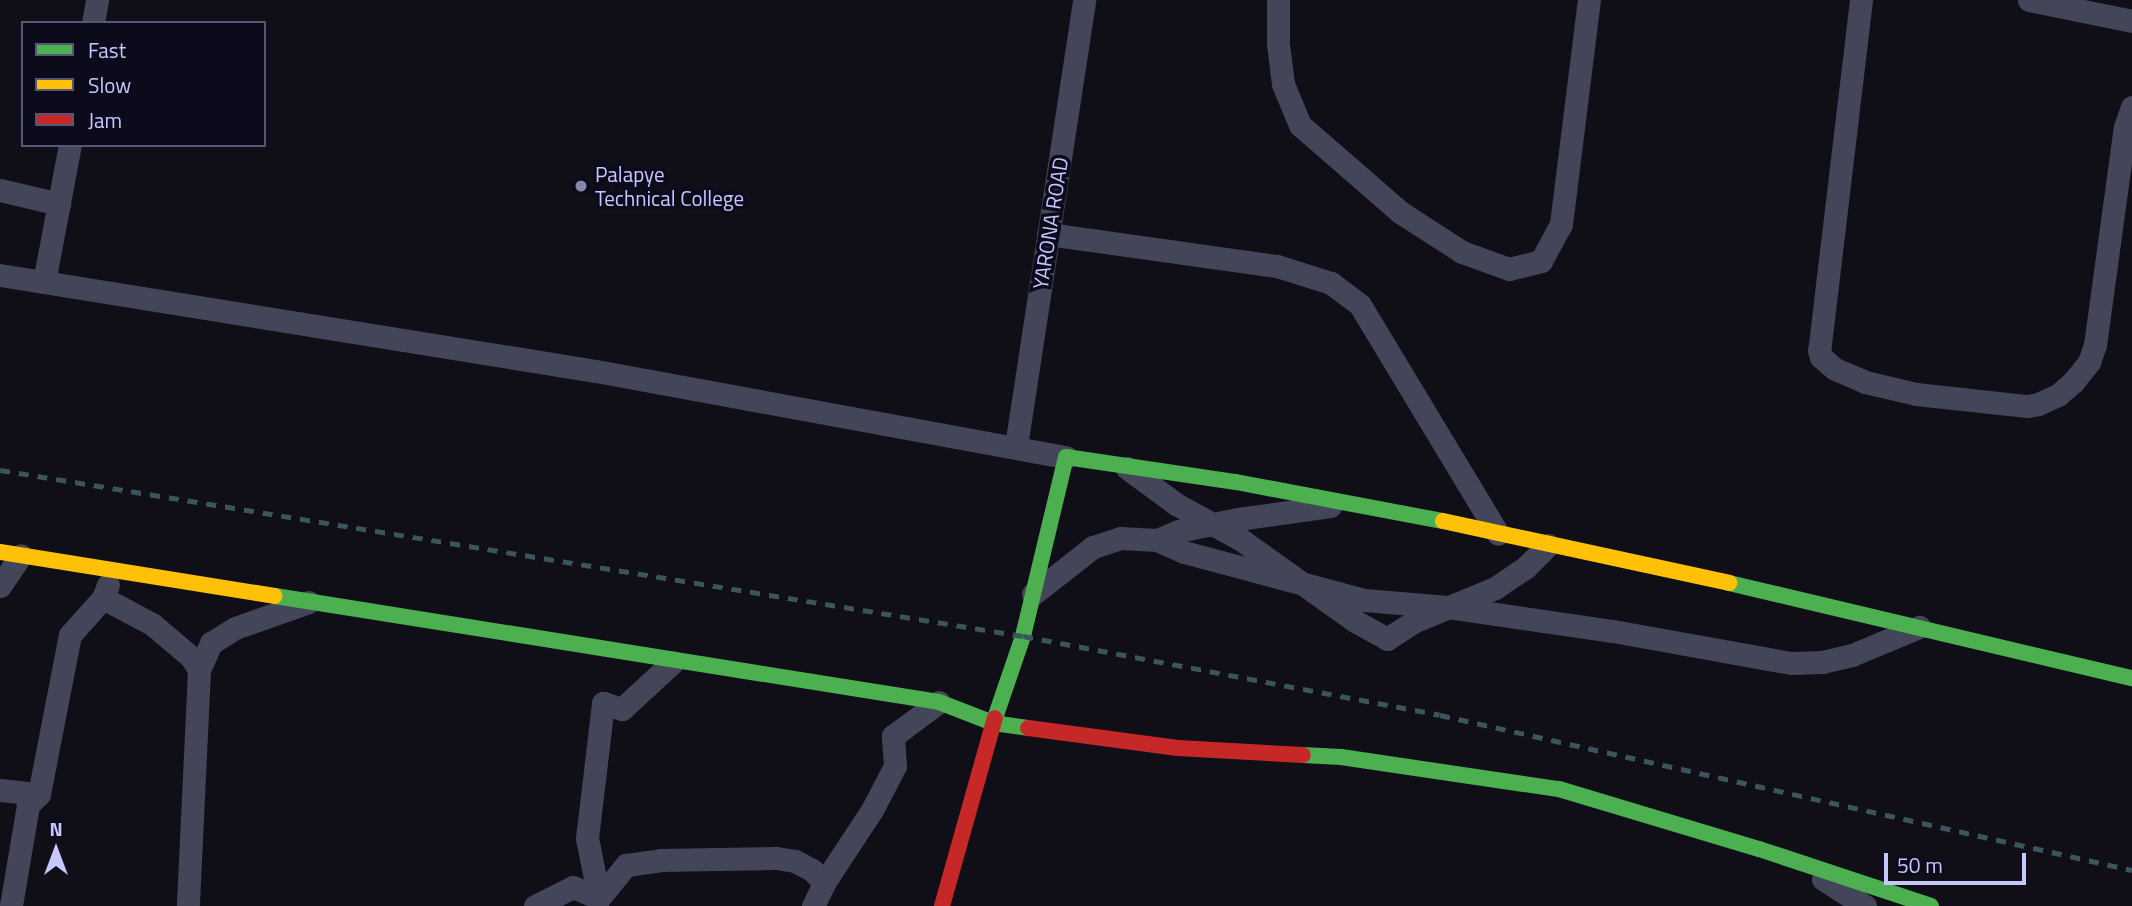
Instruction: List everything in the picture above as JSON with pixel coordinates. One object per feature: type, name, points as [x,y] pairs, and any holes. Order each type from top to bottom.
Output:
[{"type":"street","points":[[93,21],[97,0]]},
{"type":"street","name":"YARONA ROAD","points":[[1016,446],[1084,0]]},
{"type":"street","points":[[1278,0],[1278,44],[1283,85],[1300,125],[1400,212],[1462,252],[1509,269],[1541,261],[1561,225],[1589,0]]},
{"type":"street","points":[[1861,0],[1819,350],[1821,358],[1835,369],[1865,382],[1916,394],[2027,406],[2058,395],[2073,382],[2089,362],[2095,345],[2125,127],[2132,107]]},
{"type":"street","points":[[2029,0],[2132,21]]},
{"type":"street","points":[[44,282],[70,147]]},
{"type":"street","points":[[0,190],[60,204]]},
{"type":"street","points":[[1048,234],[1277,266],[1331,283],[1360,304],[1498,534]]},
{"type":"street","points":[[0,275],[596,371],[1066,457],[1350,502],[1919,627],[2132,678]]},
{"type":"street","points":[[943,906],[993,723],[1023,635],[1066,457]]},
{"type":"street","points":[[1126,467],[1195,516],[1214,524],[1272,560],[1355,621],[1387,639],[1415,621],[1495,588],[1526,567],[1548,545]]},
{"type":"street","points":[[1157,540],[1178,531],[1350,502]]},
{"type":"street","points":[[1033,594],[1093,547],[1120,538],[1157,540],[1184,552],[1364,600],[1448,607],[1613,631],[1791,663],[1822,662],[1852,655],[1919,627]]},
{"type":"street","points":[[0,586],[11,554],[673,662],[939,702],[993,723],[1178,748],[1341,758],[1559,789],[1931,906]]},
{"type":"street","points":[[11,906],[28,805],[39,794],[70,635],[103,598],[113,570]]},
{"type":"street","points":[[103,598],[160,630],[191,657],[199,670]]},
{"type":"street","points":[[188,906],[199,670],[211,643],[235,628],[309,602]]},
{"type":"street","points":[[599,898],[587,838],[603,703],[622,709],[673,662]]},
{"type":"street","points":[[813,906],[824,883],[872,810],[895,766],[892,736],[939,702]]},
{"type":"street","points":[[0,790],[39,794]]},
{"type":"street","points":[[599,898],[625,865],[660,860],[776,858],[795,861],[812,870],[824,883]]},
{"type":"street","points":[[1797,862],[1865,906]]},
{"type":"street","points":[[535,906],[573,887],[599,898]]},
{"type":"railway","points":[[0,470],[1023,636],[1440,715],[2132,870]]},
{"type":"traffic: fast","points":[[995,718],[1023,636],[1066,457],[1236,482],[1443,521]]},
{"type":"traffic: fast","points":[[1729,583],[2132,678]]},
{"type":"traffic: fast","points":[[275,596],[939,702],[993,723],[1028,728]]},
{"type":"traffic: fast","points":[[1303,755],[1341,757],[1559,789],[1759,849],[1931,906]]},
{"type":"traffic: slow","points":[[1443,521],[1729,583]]},
{"type":"traffic: slow","points":[[0,552],[275,596]]},
{"type":"traffic: jam","points":[[942,906],[995,718]]},
{"type":"traffic: jam","points":[[1028,728],[1178,748],[1303,755]]},
{"type":"place","name":"Palapye Technical College","points":[[581,186]]}]
